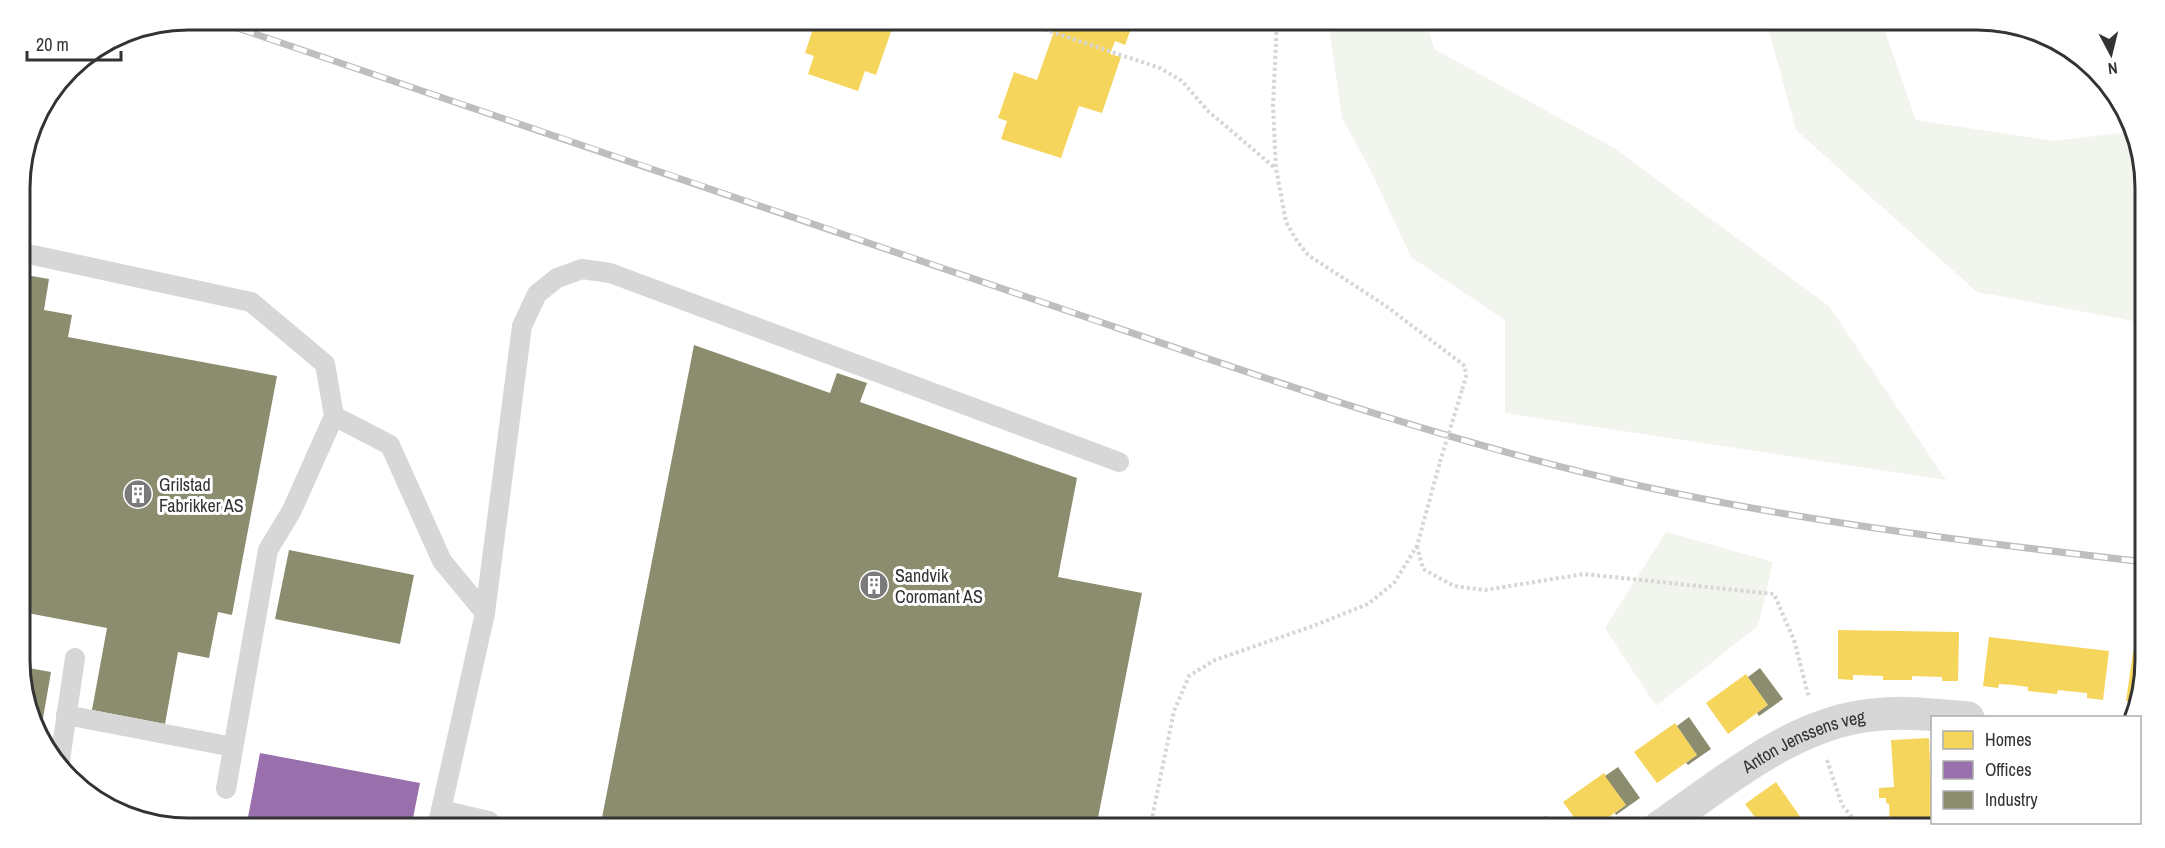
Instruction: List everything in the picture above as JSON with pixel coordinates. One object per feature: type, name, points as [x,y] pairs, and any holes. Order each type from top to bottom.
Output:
[{"type":"street","name":"Anton Jenssens veg","points":[[1673,818],[1755,762],[1817,727],[1872,715],[1912,713],[1954,716]]},
{"type":"lane","points":[[33,255],[251,302],[325,364],[333,416],[292,510],[268,550],[226,789]]},
{"type":"lane","points":[[439,818],[485,613],[522,326],[537,294],[557,278],[582,269],[610,273],[1119,462]]},
{"type":"lane","points":[[333,416],[390,445],[442,561],[485,613]]},
{"type":"lane","points":[[61,753],[75,658]]},
{"type":"lane","points":[[66,715],[233,747]]},
{"type":"path","points":[[1046,30],[1160,68],[1182,81],[1230,132],[1276,168]]},
{"type":"path","points":[[1152,818],[1174,711],[1189,676],[1215,660],[1368,604],[1394,583],[1417,546],[1466,377],[1465,366],[1386,306],[1308,255],[1286,222],[1276,168],[1273,106],[1277,30]]},
{"type":"path","points":[[1417,546],[1423,569],[1454,586],[1485,590],[1584,574],[1774,594],[1794,640],[1817,727],[1842,805],[1853,818]]},
{"type":"shaded area","points":[[1329,30],[1429,30],[1434,49],[1614,148],[1829,306],[1946,480],[1505,413],[1505,320],[1411,257],[1369,167],[1342,118]]},
{"type":"shaded area","points":[[1769,30],[1884,30],[1916,120],[2053,141],[2125,132],[2134,167],[2135,321],[1977,292],[1796,130]]},
{"type":"shaded area","points":[[1666,532],[1773,562],[1758,626],[1656,706],[1605,628]]},
{"type":"building: Homes","points":[[813,30],[892,30],[876,75],[865,71],[858,91],[808,74],[814,56],[805,53]]},
{"type":"building: Homes","points":[[1054,30],[1130,30],[1125,45],[1115,41],[1110,54],[1121,57],[1102,113],[1079,106],[1061,158],[1001,139],[1007,121],[998,118],[1014,72],[1037,80]]},
{"type":"building: Homes","points":[[1838,630],[1959,632],[1958,681],[1942,681],[1942,677],[1912,676],[1912,680],[1883,680],[1883,676],[1853,675],[1853,680],[1838,679]]},
{"type":"building: Homes","points":[[1989,637],[2109,651],[2103,700],[2087,698],[2087,693],[2058,690],[2057,694],[2028,691],[2028,687],[1999,684],[1998,688],[1983,686]]},
{"type":"building: Homes","points":[[2133,652],[2135,652],[2134,681],[2130,701],[2126,701]]},
{"type":"building: Homes","points":[[1746,674],[1768,705],[1728,734],[1706,703]]},
{"type":"building: Homes","points":[[1675,723],[1697,755],[1657,783],[1634,752]]},
{"type":"building: Homes","points":[[1929,738],[1931,818],[1890,818],[1889,804],[1886,803],[1886,798],[1879,798],[1879,788],[1894,787],[1891,740]]},
{"type":"building: Homes","points":[[1604,773],[1626,805],[1607,818],[1575,818],[1563,802]]},
{"type":"building: Homes","points":[[1776,782],[1801,818],[1756,818],[1745,804]]},
{"type":"building: Offices","points":[[260,753],[420,783],[413,818],[248,818]]},
{"type":"building: Industry","name":"Grilstad Fabrikker AS","points":[[30,276],[49,279],[44,310],[72,315],[68,337],[277,376],[232,615],[218,612],[209,658],[178,652],[165,724],[92,710],[107,628],[30,614]]},
{"type":"building: Industry","name":"Sandvik Coromant AS","points":[[694,345],[830,393],[837,373],[867,383],[860,402],[1077,478],[1058,577],[1142,593],[1098,818],[602,818]]},
{"type":"building: Industry","points":[[289,550],[414,575],[400,644],[275,619]]},
{"type":"building: Industry","points":[[30,668],[51,672],[42,722],[33,691]]},
{"type":"building: Industry","points":[[1760,668],[1783,699],[1759,716],[1757,713],[1768,705],[1748,677]]},
{"type":"building: Industry","points":[[1689,717],[1711,749],[1688,765],[1686,763],[1697,755],[1677,726]]},
{"type":"building: Industry","points":[[1618,767],[1640,798],[1616,815],[1615,813],[1626,805],[1605,776]]},
{"type":"railway","points":[[243,30],[1255,375],[1493,449],[1655,489],[1777,512],[1961,540],[2135,561]]},
{"type":"place","name":"Grilstad Fabrikker AS","points":[[138,494]]},
{"type":"place","name":"Sandvik Coromant AS","points":[[874,585]]}]
